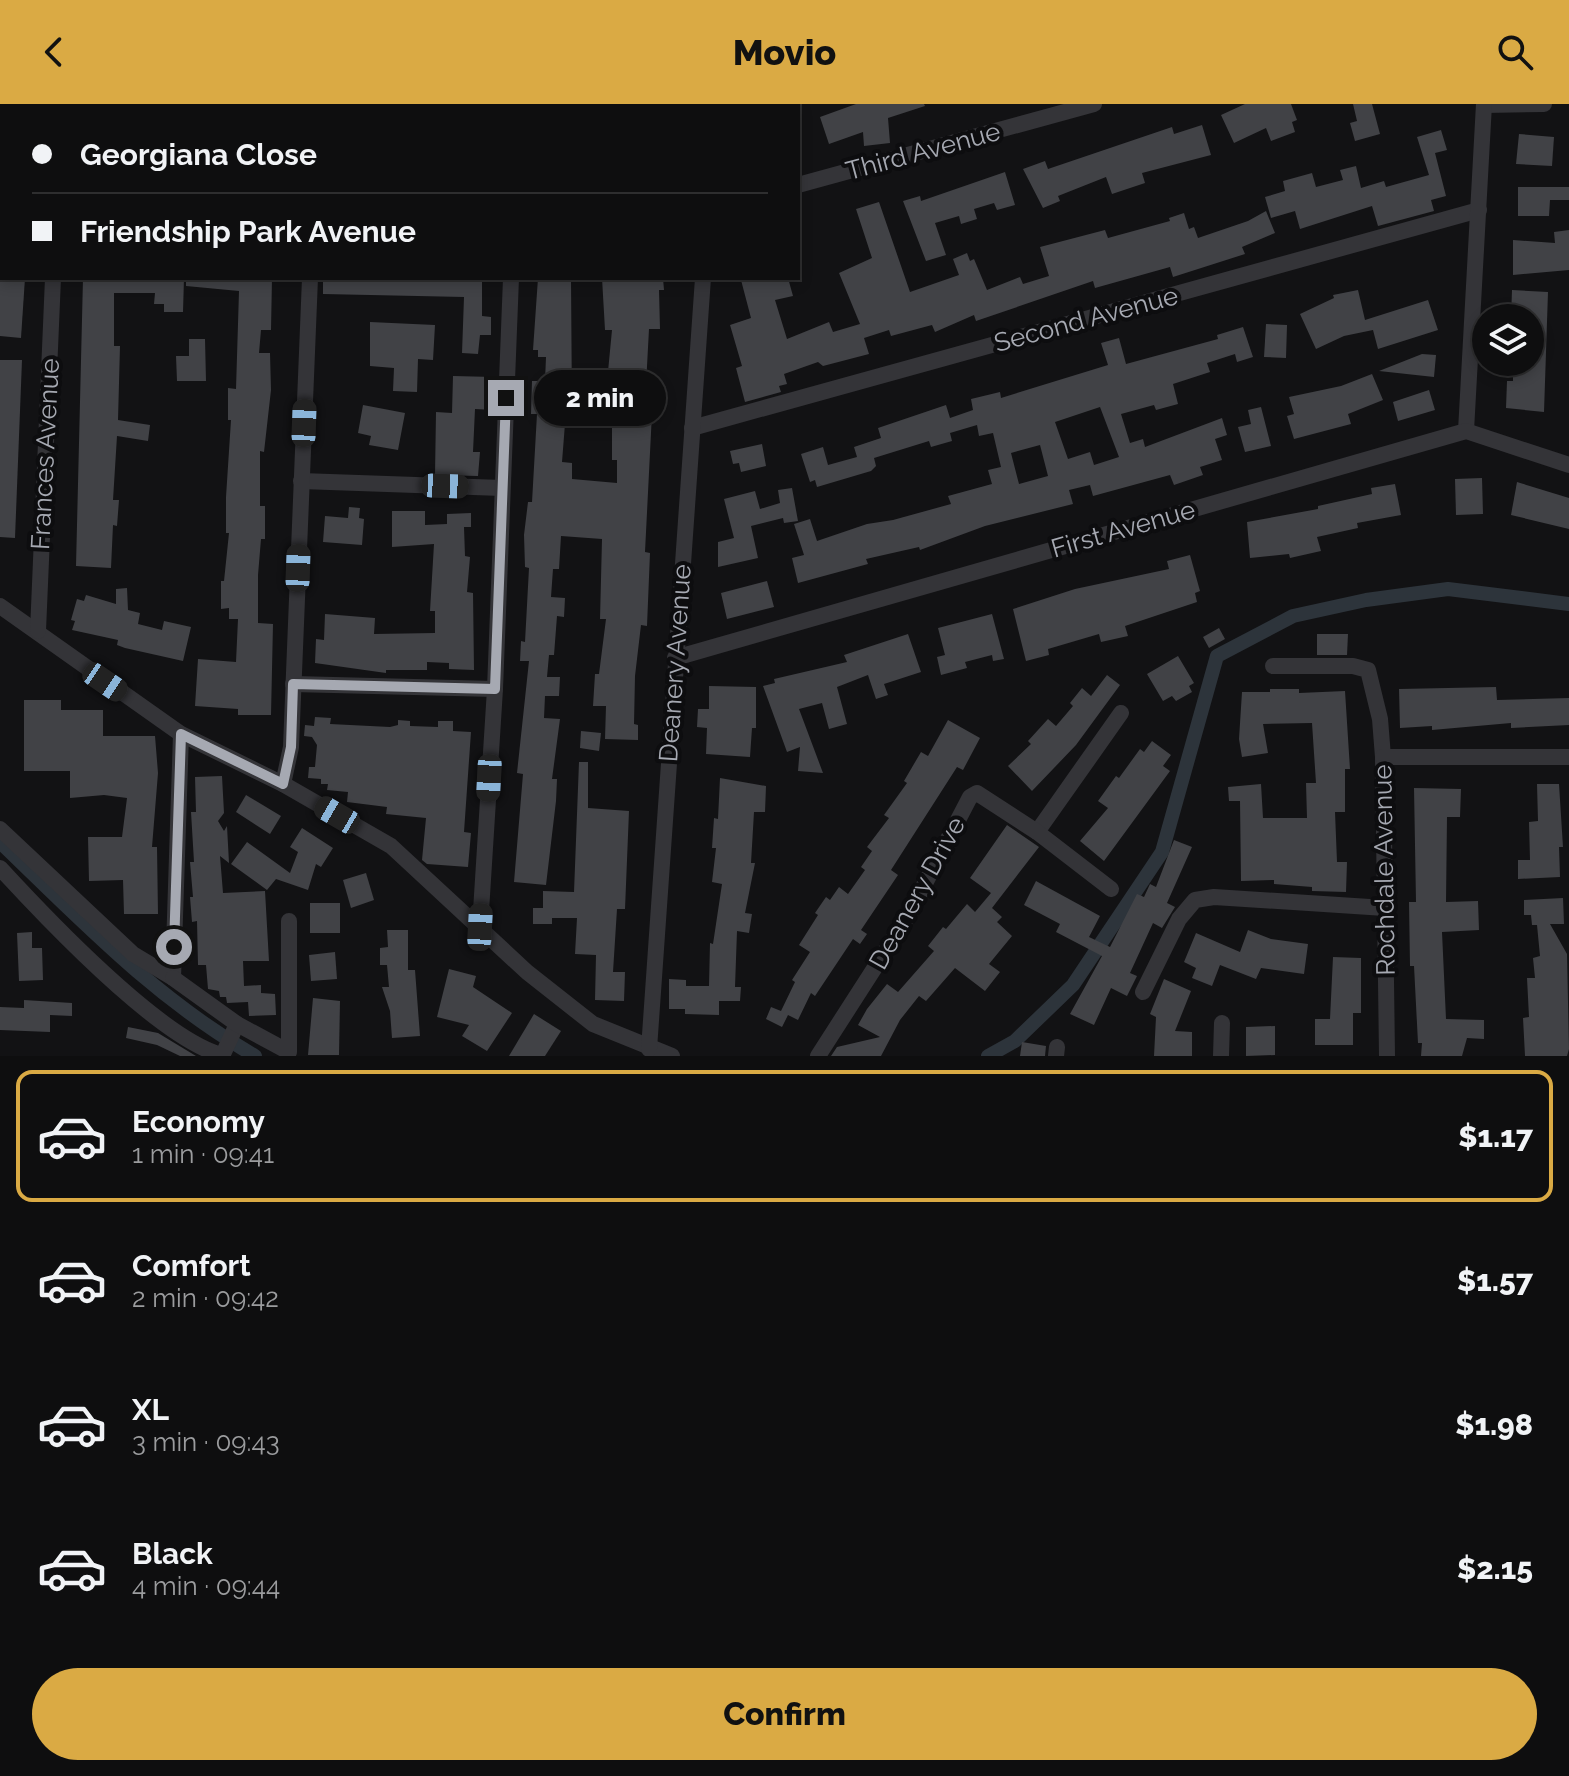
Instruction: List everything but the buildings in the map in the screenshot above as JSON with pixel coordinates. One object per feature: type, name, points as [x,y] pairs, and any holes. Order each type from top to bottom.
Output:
[{"type":"street","name":"Third Avenue","points":[[800,184],[1094,104]]},
{"type":"street","points":[[1544,104],[1484,105],[1466,431],[1569,465]]},
{"type":"street","name":"Second Avenue","points":[[692,428],[1479,210]]},
{"type":"street","name":"Frances Avenue","points":[[38,631],[53,280]]},
{"type":"street","points":[[283,784],[291,747],[310,280]]},
{"type":"street","points":[[480,927],[495,689],[511,280]]},
{"type":"street","name":"Deanery Avenue","points":[[649,1049],[703,280]]},
{"type":"street","name":"First Avenue","points":[[675,658],[1466,431]]},
{"type":"street","points":[[301,481],[502,488]]},
{"type":"street","points":[[0,606],[181,734],[283,784],[406,856],[527,972],[593,1024],[672,1056]]},
{"type":"street","name":"Rochdale Avenue","points":[[1273,666],[1353,666],[1368,670],[1374,685],[1383,757],[1387,1056]]},
{"type":"street","points":[[293,684],[495,689]]},
{"type":"street","points":[[1111,889],[1037,832],[1121,713]]},
{"type":"street","points":[[173,978],[181,734]]},
{"type":"street","points":[[1383,757],[1569,757]]},
{"type":"street","name":"Deanery Drive","points":[[818,1056],[908,916],[970,797],[977,793],[985,796],[1037,832]]},
{"type":"street","points":[[0,829],[133,954],[173,978],[231,1038],[292,1054],[289,921]]},
{"type":"street","points":[[0,868],[119,986],[172,1029],[211,1051],[231,1038]]},
{"type":"street","points":[[1143,992],[1179,919],[1195,900],[1214,897],[1385,908]]},
{"type":"street","points":[[1221,1056],[1222,1023]]},
{"type":"waterway","points":[[988,1056],[1015,1041],[1073,985],[1162,852],[1217,656],[1293,616],[1366,600],[1448,589],[1569,604]]},
{"type":"waterway","points":[[0,842],[152,984],[255,1056]]},
{"type":"route","points":[[174,947],[181,734],[283,784],[291,747],[293,684],[495,689],[506,398]]}]
